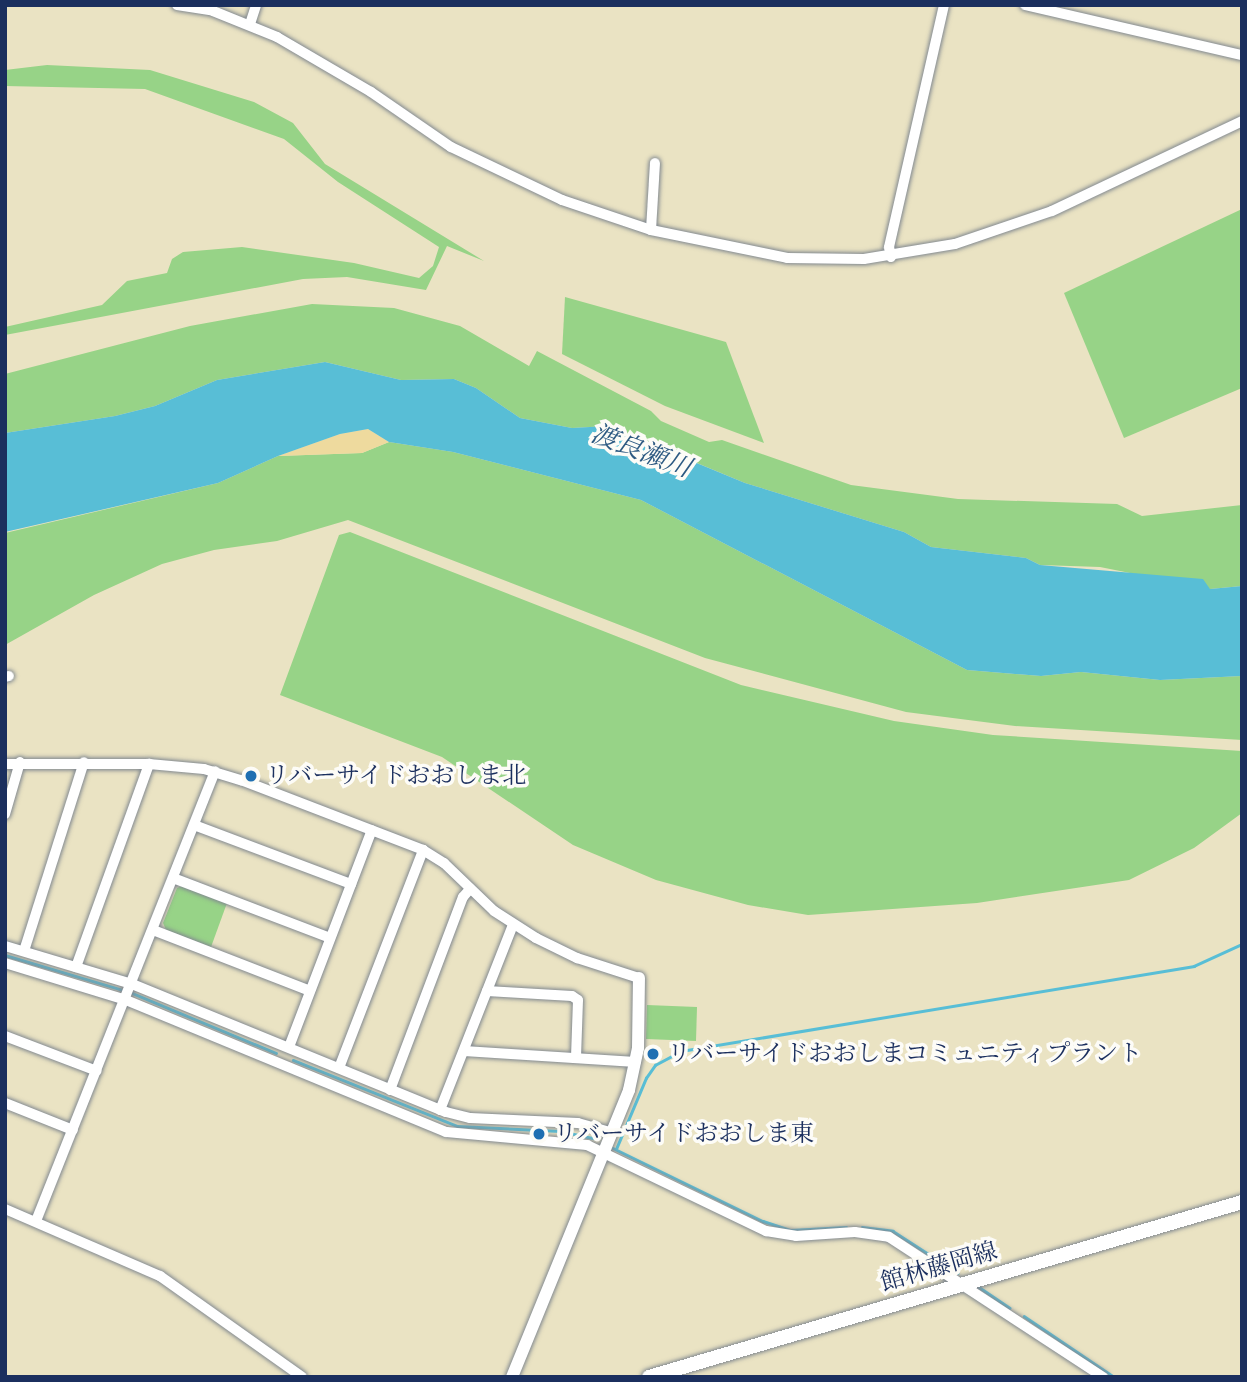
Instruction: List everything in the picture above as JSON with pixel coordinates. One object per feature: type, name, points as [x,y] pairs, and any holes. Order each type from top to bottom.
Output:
[{"type":"main road","name":"館林藤岡線","points":[[650,1377],[1242,1202]]},
{"type":"street","points":[[177,5],[213,10],[250,24],[361,86],[501,174],[651,230],[787,258],[891,257],[955,244],[1052,211],[1242,121]]},
{"type":"street","points":[[250,24],[256,5]]},
{"type":"street","points":[[891,257],[889,247],[944,5]]},
{"type":"street","points":[[1025,5],[1242,55]]},
{"type":"street","points":[[651,230],[655,163]]},
{"type":"street","points":[[24,951],[84,761]]},
{"type":"street","points":[[5,764],[84,761],[215,771],[423,850],[444,863],[513,925],[569,955],[639,978],[636,1062],[612,1133],[512,1377]]},
{"type":"street","points":[[5,814],[20,762]]},
{"type":"street","points":[[76,967],[149,764]]},
{"type":"street","points":[[36,1220],[126,1000],[215,771]]},
{"type":"street","points":[[194,825],[351,884]]},
{"type":"street","points":[[289,1047],[372,830]]},
{"type":"street","points":[[339,1068],[423,850]]},
{"type":"street","points":[[173,878],[330,938]]},
{"type":"street","points":[[390,1090],[463,897],[470,889]]},
{"type":"street","points":[[440,1110],[513,925]]},
{"type":"street","points":[[153,930],[310,991]]},
{"type":"street","points":[[5,946],[132,984],[440,1110],[470,1118],[578,1123],[612,1133]]},
{"type":"street","points":[[5,963],[126,1000],[446,1132],[565,1141],[604,1152],[766,1231],[796,1236],[855,1232],[889,1237],[1102,1377]]},
{"type":"street","points":[[487,990],[572,996],[578,1000],[576,1058]]},
{"type":"street","points":[[5,1036],[97,1071]]},
{"type":"street","points":[[464,1051],[636,1062]]},
{"type":"street","points":[[5,1103],[73,1130]]},
{"type":"street","points":[[5,1209],[36,1220],[160,1276],[302,1377]]},
{"type":"green space","points":[[47,65],[150,70],[254,102],[293,123],[325,164],[484,261],[447,246],[426,290],[347,277],[303,279],[5,335],[5,327],[102,305],[127,281],[167,273],[172,259],[183,252],[242,247],[354,263],[419,278],[433,266],[439,247],[338,182],[284,139],[145,89],[5,86],[5,70]]},
{"type":"green space","points":[[1242,209],[1242,388],[1124,438],[1064,293]]},
{"type":"green space","points":[[565,297],[726,342],[764,443],[665,406],[562,354]]},
{"type":"green space","points":[[312,304],[394,308],[460,326],[529,366],[537,351],[651,411],[661,421],[709,442],[722,440],[851,485],[958,499],[1117,504],[1142,516],[1242,505],[1242,586],[1210,589],[1100,567],[1040,565],[1026,558],[931,547],[904,532],[745,483],[608,426],[572,428],[520,418],[476,388],[454,379],[401,380],[325,362],[217,380],[155,406],[115,416],[5,433],[5,374],[190,326]]},
{"type":"green space","points":[[389,442],[453,452],[641,500],[967,670],[1041,676],[1081,672],[1160,680],[1242,676],[1242,740],[1015,726],[906,712],[705,658],[348,520],[277,541],[214,550],[162,564],[94,595],[5,645],[5,533],[218,483],[278,456],[362,453]]},
{"type":"green space","points":[[350,532],[741,685],[894,721],[993,735],[1242,751],[1242,813],[1194,848],[1129,880],[977,903],[808,915],[748,905],[656,880],[573,845],[442,757],[280,695],[339,535]]},
{"type":"green space","points":[[182,886],[227,903],[211,947],[166,930],[163,923],[177,888]]},
{"type":"green space","points":[[647,1005],[697,1007],[696,1041],[646,1039]]},
{"type":"sand","points":[[368,429],[389,442],[362,453],[278,456],[340,434]]},
{"type":"water","name":"渡良瀬川","points":[[325,362],[401,380],[454,379],[476,388],[520,418],[572,428],[607,426],[745,483],[904,532],[931,547],[1026,558],[1040,565],[1203,579],[1210,589],[1242,586],[1242,676],[1160,680],[1081,672],[1041,676],[967,670],[641,500],[453,452],[389,442],[368,429],[340,434],[278,456],[218,483],[5,532],[5,433],[115,416],[155,406],[217,380]]},
{"type":"waterway","points":[[616,1149],[646,1078],[655,1065],[681,1051],[1194,966],[1242,944]]},
{"type":"waterway","points":[[5,955],[123,990]]},
{"type":"waterway","points":[[132,993],[276,1053]]},
{"type":"waterway","points":[[293,1060],[457,1126],[560,1131],[593,1138]]},
{"type":"waterway","points":[[613,1148],[763,1221],[791,1230],[846,1227]]},
{"type":"waterway","points":[[862,1227],[893,1231],[958,1273]]},
{"type":"waterway","points":[[979,1287],[1010,1308]]},
{"type":"waterway","points":[[1024,1316],[1114,1377]]},
{"type":"place","name":"リバーサイドおおしま北","points":[[251,776]]},
{"type":"place","name":"リバーサイドおおしまコミュニティプラント","points":[[653,1054]]},
{"type":"place","name":"リバーサイドおおしま東","points":[[539,1134]]}]
